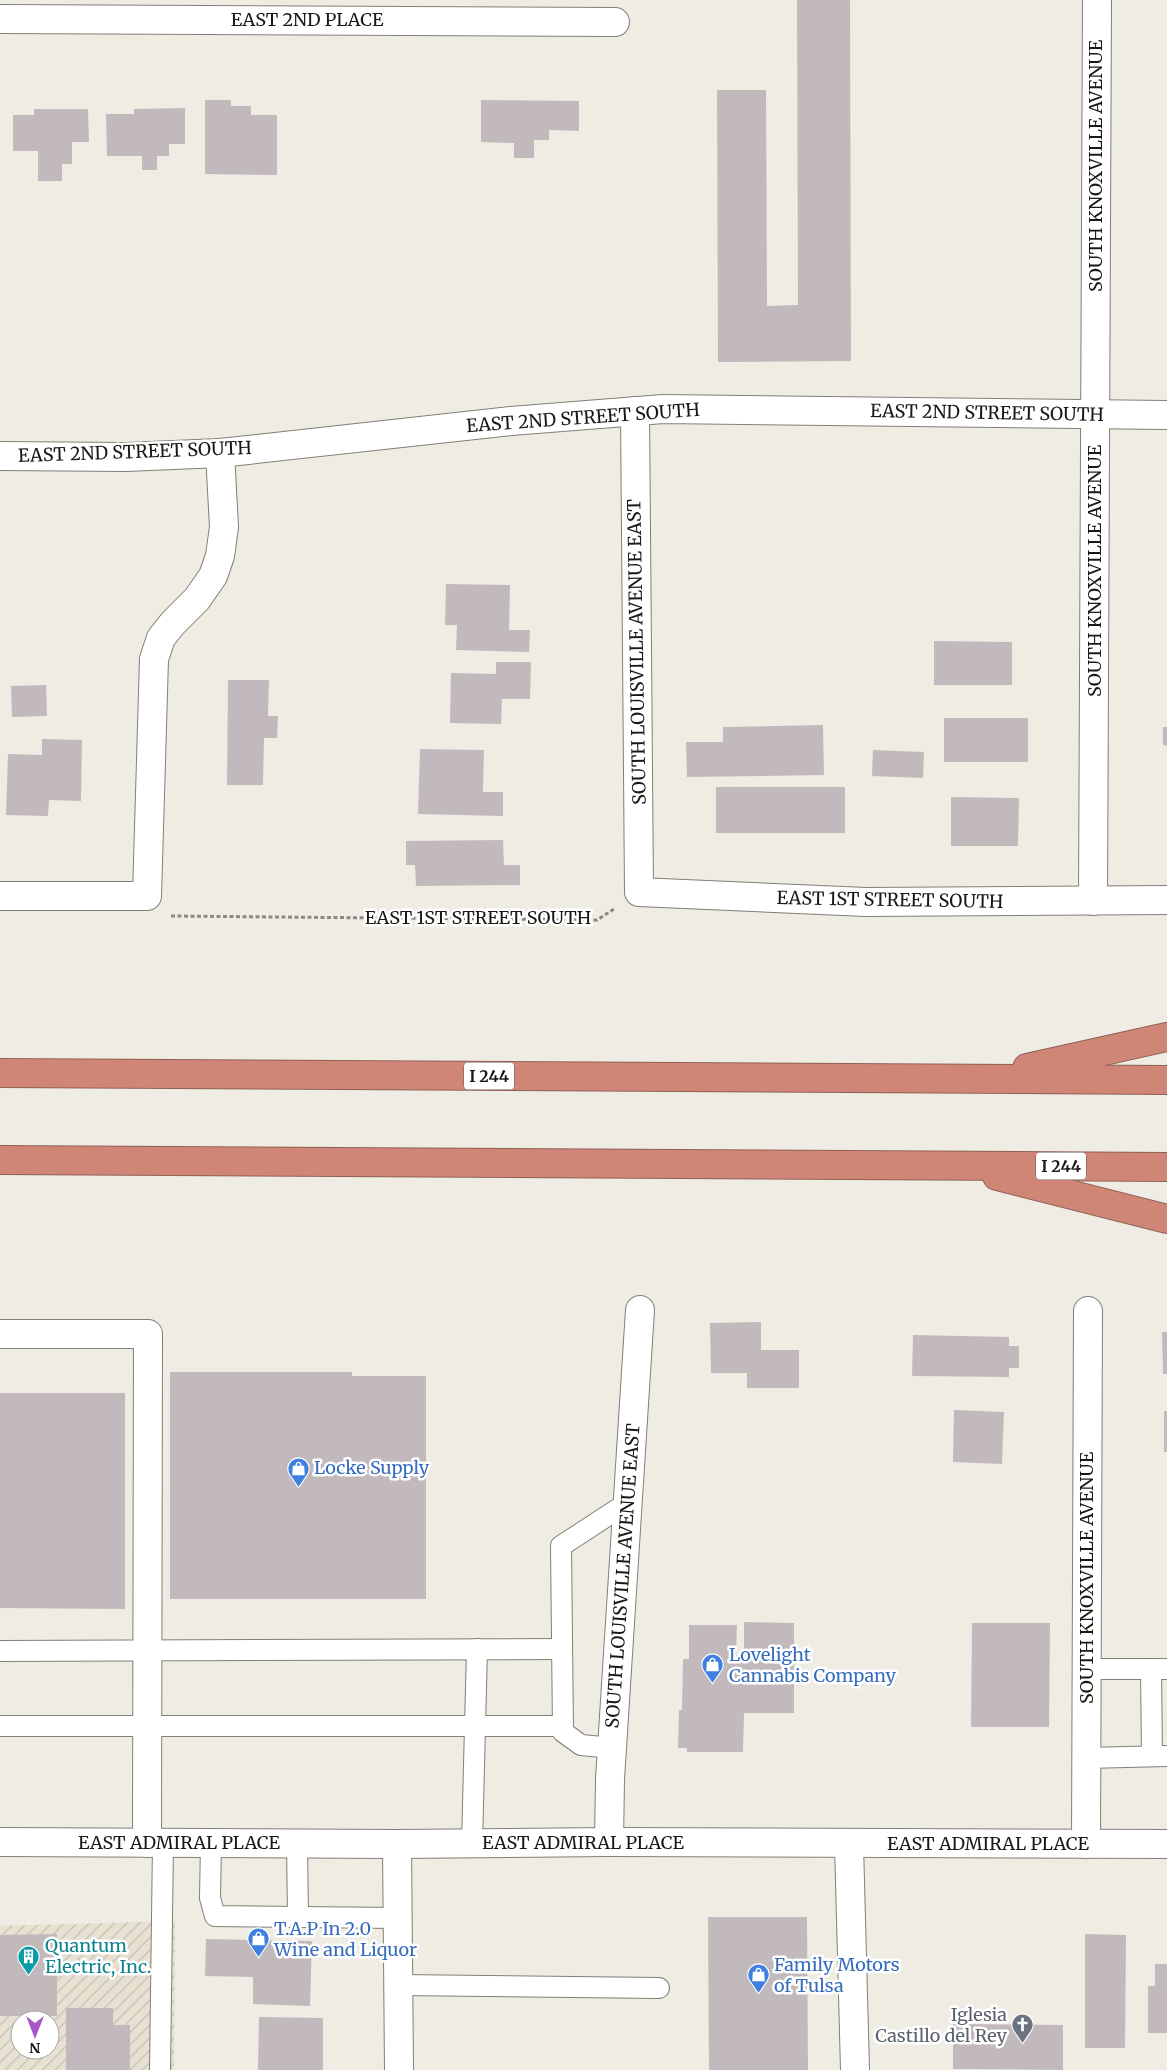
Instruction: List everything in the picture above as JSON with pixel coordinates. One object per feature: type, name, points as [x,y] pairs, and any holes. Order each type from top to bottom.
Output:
[{"type":"highway","points":[[978,1079],[1167,1038]]},
{"type":"highway","name":"I 244","points":[[0,1074],[1167,1080]]},
{"type":"highway","name":"I 244","points":[[0,1160],[1167,1166]]},
{"type":"highway","points":[[954,1166],[1167,1219]]},
{"type":"street","name":"SOUTH KNOXVILLE AVENUE","points":[[1093,901],[1097,0]]},
{"type":"street","name":"EAST 2ND PLACE","points":[[0,19],[615,22]]},
{"type":"street","name":"EAST 2ND STREET SOUTH","points":[[0,456],[126,457],[220,453],[511,421],[663,409],[1167,415]]},
{"type":"street","name":"SOUTH LOUISVILLE AVENUE EAST","points":[[635,411],[639,892]]},
{"type":"street","points":[[0,896],[147,896],[154,659],[161,638],[213,576],[220,556],[224,527],[220,453]]},
{"type":"street","name":"EAST 1ST STREET SOUTH","points":[[639,892],[866,902],[1167,900]]},
{"type":"street","name":"SOUTH LOUISVILLE AVENUE EAST","points":[[609,1842],[610,1779],[640,1310]]},
{"type":"street","name":"SOUTH KNOXVILLE AVENUE","points":[[1086,1844],[1088,1311]]},
{"type":"street","points":[[0,1334],[148,1334],[147,1726],[155,1843]]},
{"type":"street","name":"EAST ADMIRAL PLACE","points":[[0,1842],[1167,1844]]},
{"type":"street","points":[[397,1844],[399,2070]]},
{"type":"street","points":[[849,1844],[855,2070]]},
{"type":"lane","points":[[613,1748],[581,1746],[562,1732],[561,1546],[628,1502]]},
{"type":"lane","points":[[472,1844],[477,1649]]},
{"type":"lane","points":[[0,1651],[562,1649]]},
{"type":"lane","points":[[1086,1669],[1159,1669],[1160,1756],[1086,1758]]},
{"type":"lane","points":[[0,1726],[562,1726]]},
{"type":"lane","points":[[155,1843],[160,2070]]},
{"type":"lane","points":[[210,1843],[210,1898],[215,1916],[398,1918]]},
{"type":"lane","points":[[297,1844],[298,1917]]},
{"type":"lane","points":[[398,1985],[659,1988]]},
{"type":"path","name":"EAST 1ST STREET SOUTH","points":[[147,896],[167,916],[598,920],[639,892]]},
{"type":"shaded area","name":"Quantum Electric, Inc.","points":[[175,1921],[174,2070],[0,2070],[0,1926]]},
{"type":"building","points":[[797,0],[850,0],[851,361],[718,362],[717,90],[766,90],[767,306],[798,305]]},
{"type":"building","points":[[205,100],[231,100],[231,106],[251,106],[251,115],[277,115],[277,175],[205,174]]},
{"type":"building","points":[[481,100],[579,101],[579,131],[549,130],[549,140],[534,140],[534,158],[514,158],[514,143],[481,142]]},
{"type":"building","points":[[185,108],[185,144],[169,144],[169,156],[157,156],[157,170],[142,170],[142,156],[107,156],[106,114],[134,114],[134,109]]},
{"type":"building","points":[[34,109],[88,109],[89,142],[72,142],[72,164],[62,164],[62,181],[38,181],[38,151],[13,151],[13,115],[34,115]]},
{"type":"building","points":[[446,584],[510,585],[509,630],[530,630],[529,652],[456,650],[457,625],[445,625]]},
{"type":"building","points":[[934,641],[1012,642],[1012,685],[934,685]]},
{"type":"building","points":[[496,662],[531,662],[530,699],[502,699],[501,724],[450,723],[451,673],[496,674]]},
{"type":"building","points":[[228,680],[269,680],[268,716],[278,716],[277,738],[264,738],[263,785],[227,785]]},
{"type":"building","points":[[46,685],[47,716],[12,717],[11,686]]},
{"type":"building","points":[[944,718],[1028,718],[1028,762],[944,762]]},
{"type":"building","points":[[823,725],[824,775],[687,777],[686,742],[723,742],[723,727]]},
{"type":"building","points":[[1163,727],[1167,727],[1167,746],[1163,745]]},
{"type":"building","points":[[42,739],[82,740],[81,801],[49,800],[48,816],[6,815],[8,754],[42,755]]},
{"type":"building","points":[[420,749],[484,750],[483,792],[503,792],[503,816],[418,814]]},
{"type":"building","points":[[873,750],[924,752],[923,778],[872,776]]},
{"type":"building","points":[[716,787],[845,787],[845,833],[716,833]]},
{"type":"building","points":[[951,797],[1019,798],[1018,846],[951,846]]},
{"type":"building","points":[[503,840],[504,865],[520,865],[520,885],[416,886],[415,865],[406,865],[406,841]]},
{"type":"building","points":[[761,1322],[761,1350],[799,1350],[799,1388],[747,1388],[747,1373],[711,1373],[710,1323]]},
{"type":"building","points":[[1162,1332],[1167,1332],[1167,1374],[1163,1374]]},
{"type":"building","points":[[913,1335],[1009,1337],[1009,1346],[1019,1346],[1019,1368],[1009,1368],[1009,1377],[912,1376]]},
{"type":"building","name":"Locke Supply","points":[[170,1372],[352,1372],[352,1376],[426,1376],[426,1599],[170,1599]]},
{"type":"building","points":[[0,1393],[125,1393],[125,1609],[0,1608]]},
{"type":"building","points":[[954,1410],[1004,1412],[1002,1464],[953,1462]]},
{"type":"building","points":[[1164,1411],[1167,1411],[1167,1452],[1164,1452]]},
{"type":"building","name":"Lovelight Cannabis Company","points":[[744,1622],[794,1623],[794,1713],[744,1713],[743,1752],[687,1752],[687,1748],[678,1748],[679,1710],[682,1710],[683,1659],[689,1659],[689,1625],[737,1625],[736,1655],[744,1655]]},
{"type":"building","points":[[972,1623],[1050,1623],[1049,1727],[971,1727]]},
{"type":"building","name":"Family Motors of Tulsa","points":[[708,1917],[807,1917],[808,2070],[709,2070]]},
{"type":"building","name":"Quantum Electric, Inc.","points":[[57,1934],[57,2010],[10,2010],[10,2016],[0,2016],[0,1935]]},
{"type":"building","points":[[1085,1934],[1126,1935],[1125,2048],[1085,2048]]},
{"type":"building","name":"T.A.P In 2.0 Wine and Liquor","points":[[206,1939],[312,1941],[310,2006],[253,2004],[253,1977],[205,1976]]},
{"type":"building","points":[[1155,1964],[1167,1964],[1167,2033],[1148,2033],[1148,1986],[1155,1986]]},
{"type":"building","points":[[66,2008],[113,2008],[113,2025],[130,2025],[130,2070],[66,2070]]},
{"type":"building","points":[[259,2017],[323,2018],[323,2070],[258,2070]]},
{"type":"building","points":[[953,2024],[1063,2025],[1063,2070],[953,2069]]},
{"type":"place","name":"Locke Supply","points":[[298,1487]]},
{"type":"place","name":"Lovelight Cannabis Company","points":[[713,1684]]},
{"type":"place","name":"T.A.P In 2.0 Wine and Liquor","points":[[258,1958]]},
{"type":"place","name":"Quantum Electric, Inc.","points":[[29,1975]]},
{"type":"place","name":"Family Motors of Tulsa","points":[[758,1994]]},
{"type":"place","name":"Iglesia Castillo del Rey","points":[[1023,2044]]}]
